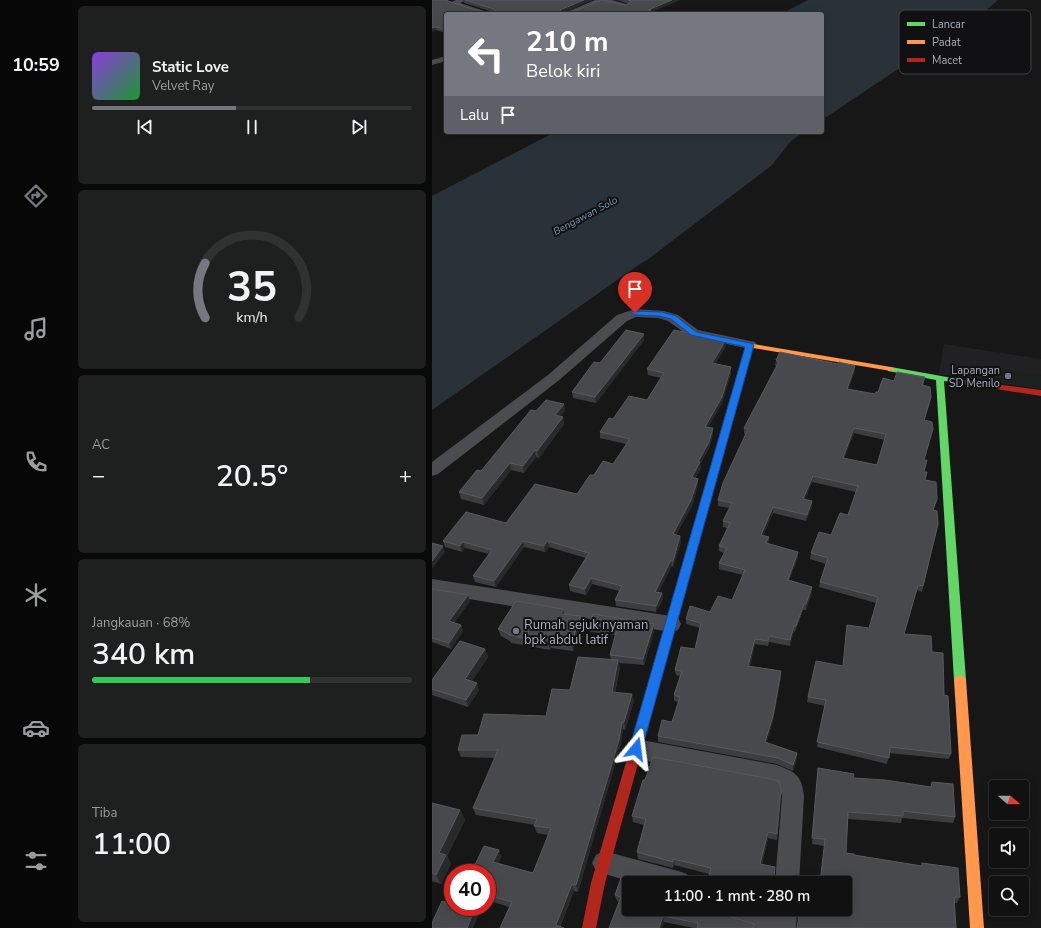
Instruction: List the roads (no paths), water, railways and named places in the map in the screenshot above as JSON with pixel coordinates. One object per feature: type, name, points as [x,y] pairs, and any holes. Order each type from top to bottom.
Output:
[{"type":"street","points":[[463,0],[453,3],[483,12]]},
{"type":"street","points":[[571,12],[602,0],[626,5]]},
{"type":"street","points":[[432,62],[444,59]]},
{"type":"street","points":[[432,470],[553,378],[622,318],[635,313],[659,314],[673,318],[694,333],[750,345],[940,378],[1041,392]]},
{"type":"street","points":[[589,928],[604,863],[750,345]]},
{"type":"street","points":[[940,378],[977,928]]},
{"type":"street","points":[[432,586],[671,624]]},
{"type":"street","points":[[636,749],[777,775],[787,779],[792,785],[793,796],[787,876]]},
{"type":"street","points":[[604,863],[652,876]]},
{"type":"street","points":[[762,916],[784,921]]},
{"type":"water","points":[[808,0],[998,0],[986,10],[899,10],[899,68],[824,119],[824,12],[785,12]]},
{"type":"water","name":"Bengawan Solo","points":[[551,134],[801,134],[791,141],[771,166],[647,260],[432,410],[432,196]]},
{"type":"place","name":"Lapangan SD Menilo","points":[[1008,376]]},
{"type":"place","name":"Rumah sejuk nyaman bpk abdul latif","points":[[516,631]]}]
